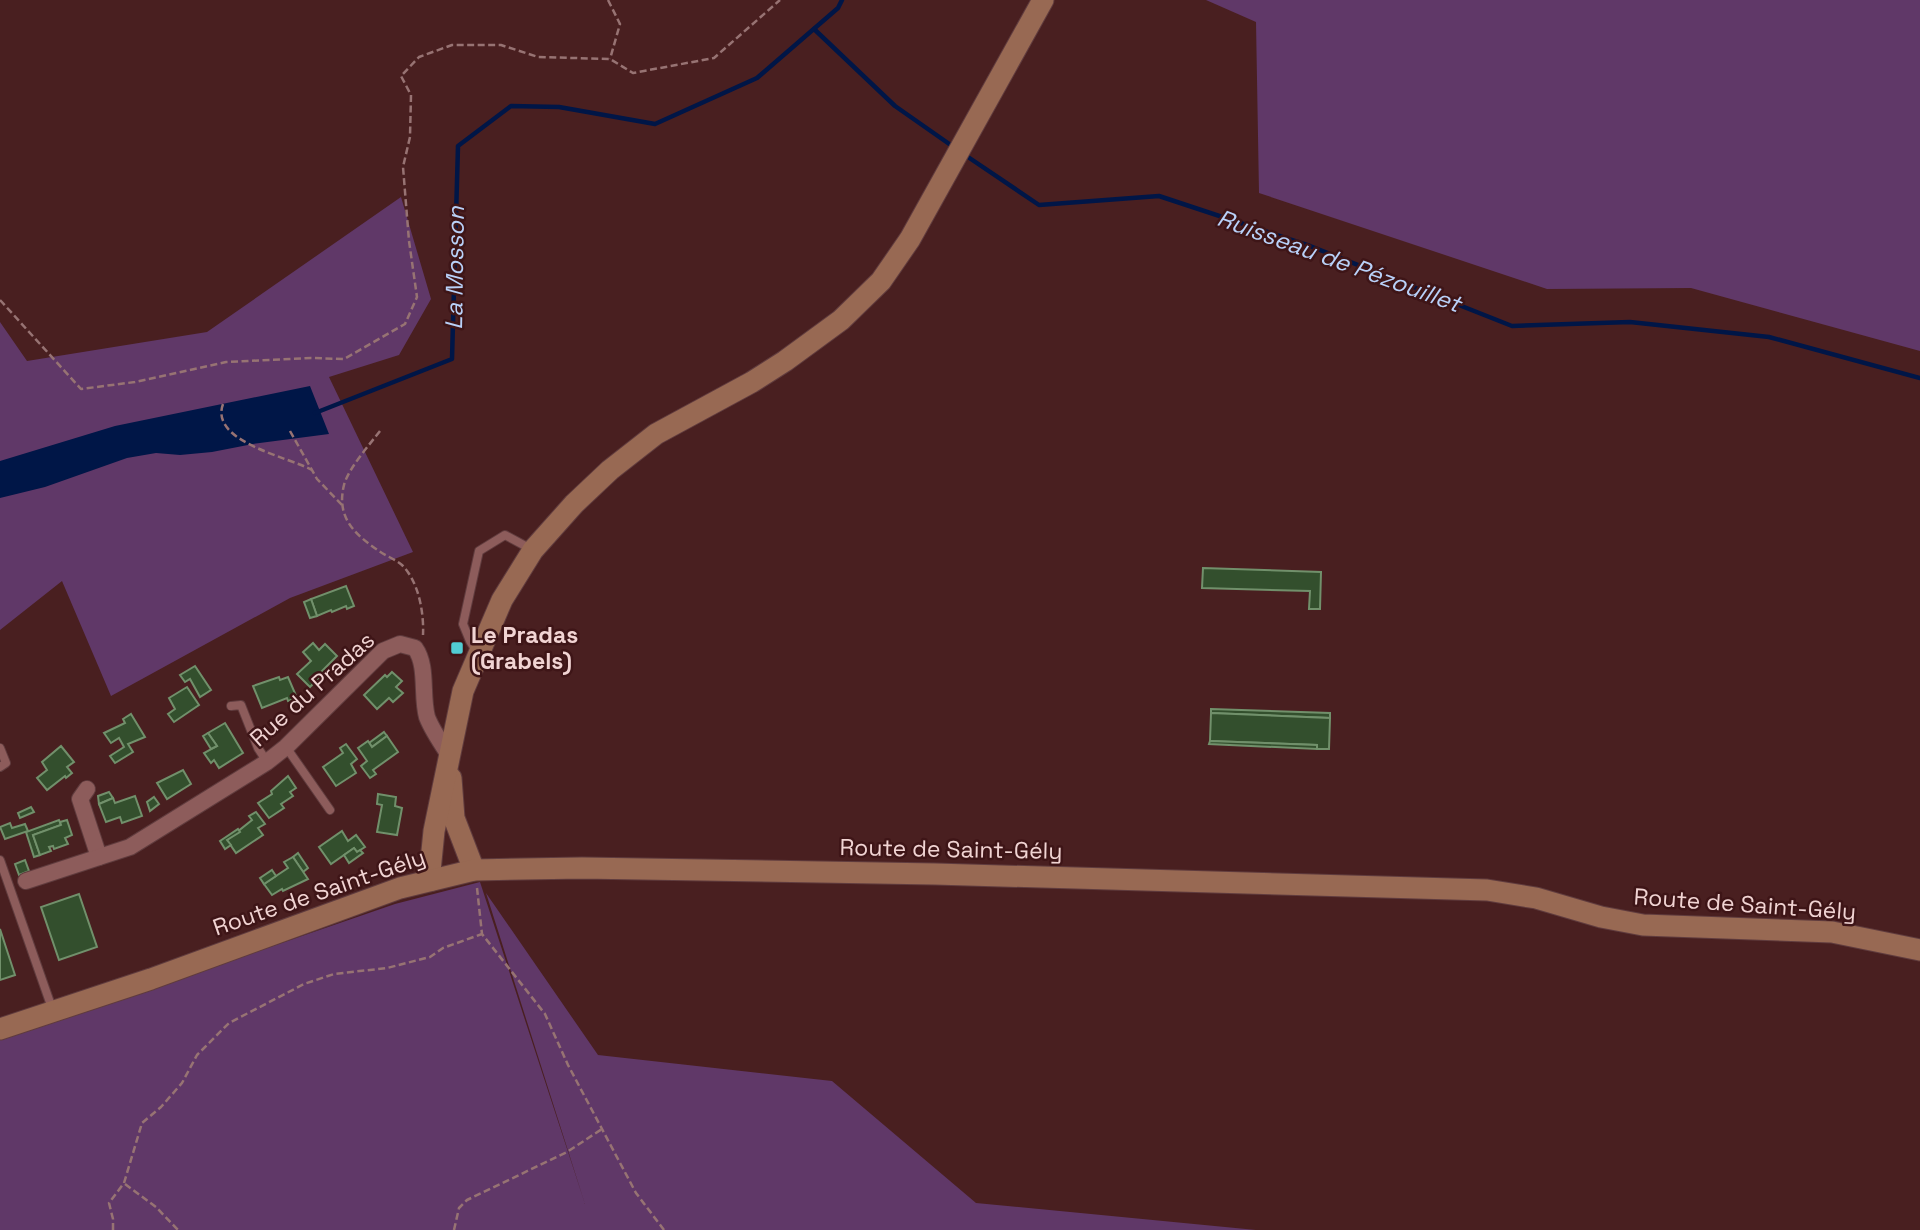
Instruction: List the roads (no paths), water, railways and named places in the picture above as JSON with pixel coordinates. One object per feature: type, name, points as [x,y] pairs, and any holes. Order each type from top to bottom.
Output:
[{"type":"street","points":[[432,880],[430,871],[433,831],[463,691],[502,600],[533,550],[574,504],[610,470],[656,434],[763,375],[841,320],[881,281],[910,239],[1043,0]]},
{"type":"street","name":"Rue du Pradas","points":[[26,881],[130,847],[267,762],[286,747],[383,651],[400,644],[415,648],[421,656],[427,716],[449,755]]},
{"type":"street","points":[[449,755],[454,818],[474,870]]},
{"type":"street","points":[[87,789],[80,799],[99,857]]},
{"type":"street","name":"Route de Saint-Gély","points":[[0,1029],[151,979],[400,888],[474,870],[582,868],[935,874],[1487,890],[1536,898],[1601,917],[1643,925],[1832,932],[1920,950]]},
{"type":"lane","points":[[478,654],[463,624],[479,551],[505,535],[533,550]]},
{"type":"lane","points":[[231,706],[240,705],[258,748],[267,762]]},
{"type":"lane","points":[[286,747],[330,810]]},
{"type":"lane","points":[[0,748],[6,763],[0,767]]},
{"type":"lane","points":[[0,860],[53,1011]]},
{"type":"water","points":[[310,386],[329,434],[212,452],[180,455],[156,453],[127,458],[45,487],[0,498],[0,461],[115,426]]},
{"type":"waterway","name":"La Mosson","points":[[315,413],[452,359],[458,146],[511,106],[559,107],[655,124],[757,78],[838,8],[842,0]]},
{"type":"waterway","name":"Ruisseau de Pézouillet","points":[[814,29],[895,106],[955,148]]},
{"type":"waterway","name":"Ruisseau de Pézouillet","points":[[965,155],[1039,205],[1159,196],[1310,246],[1512,326],[1630,322],[1769,337],[1920,378]]},
{"type":"place","name":"Le Pradas (Grabels)","points":[[457,648]]}]
